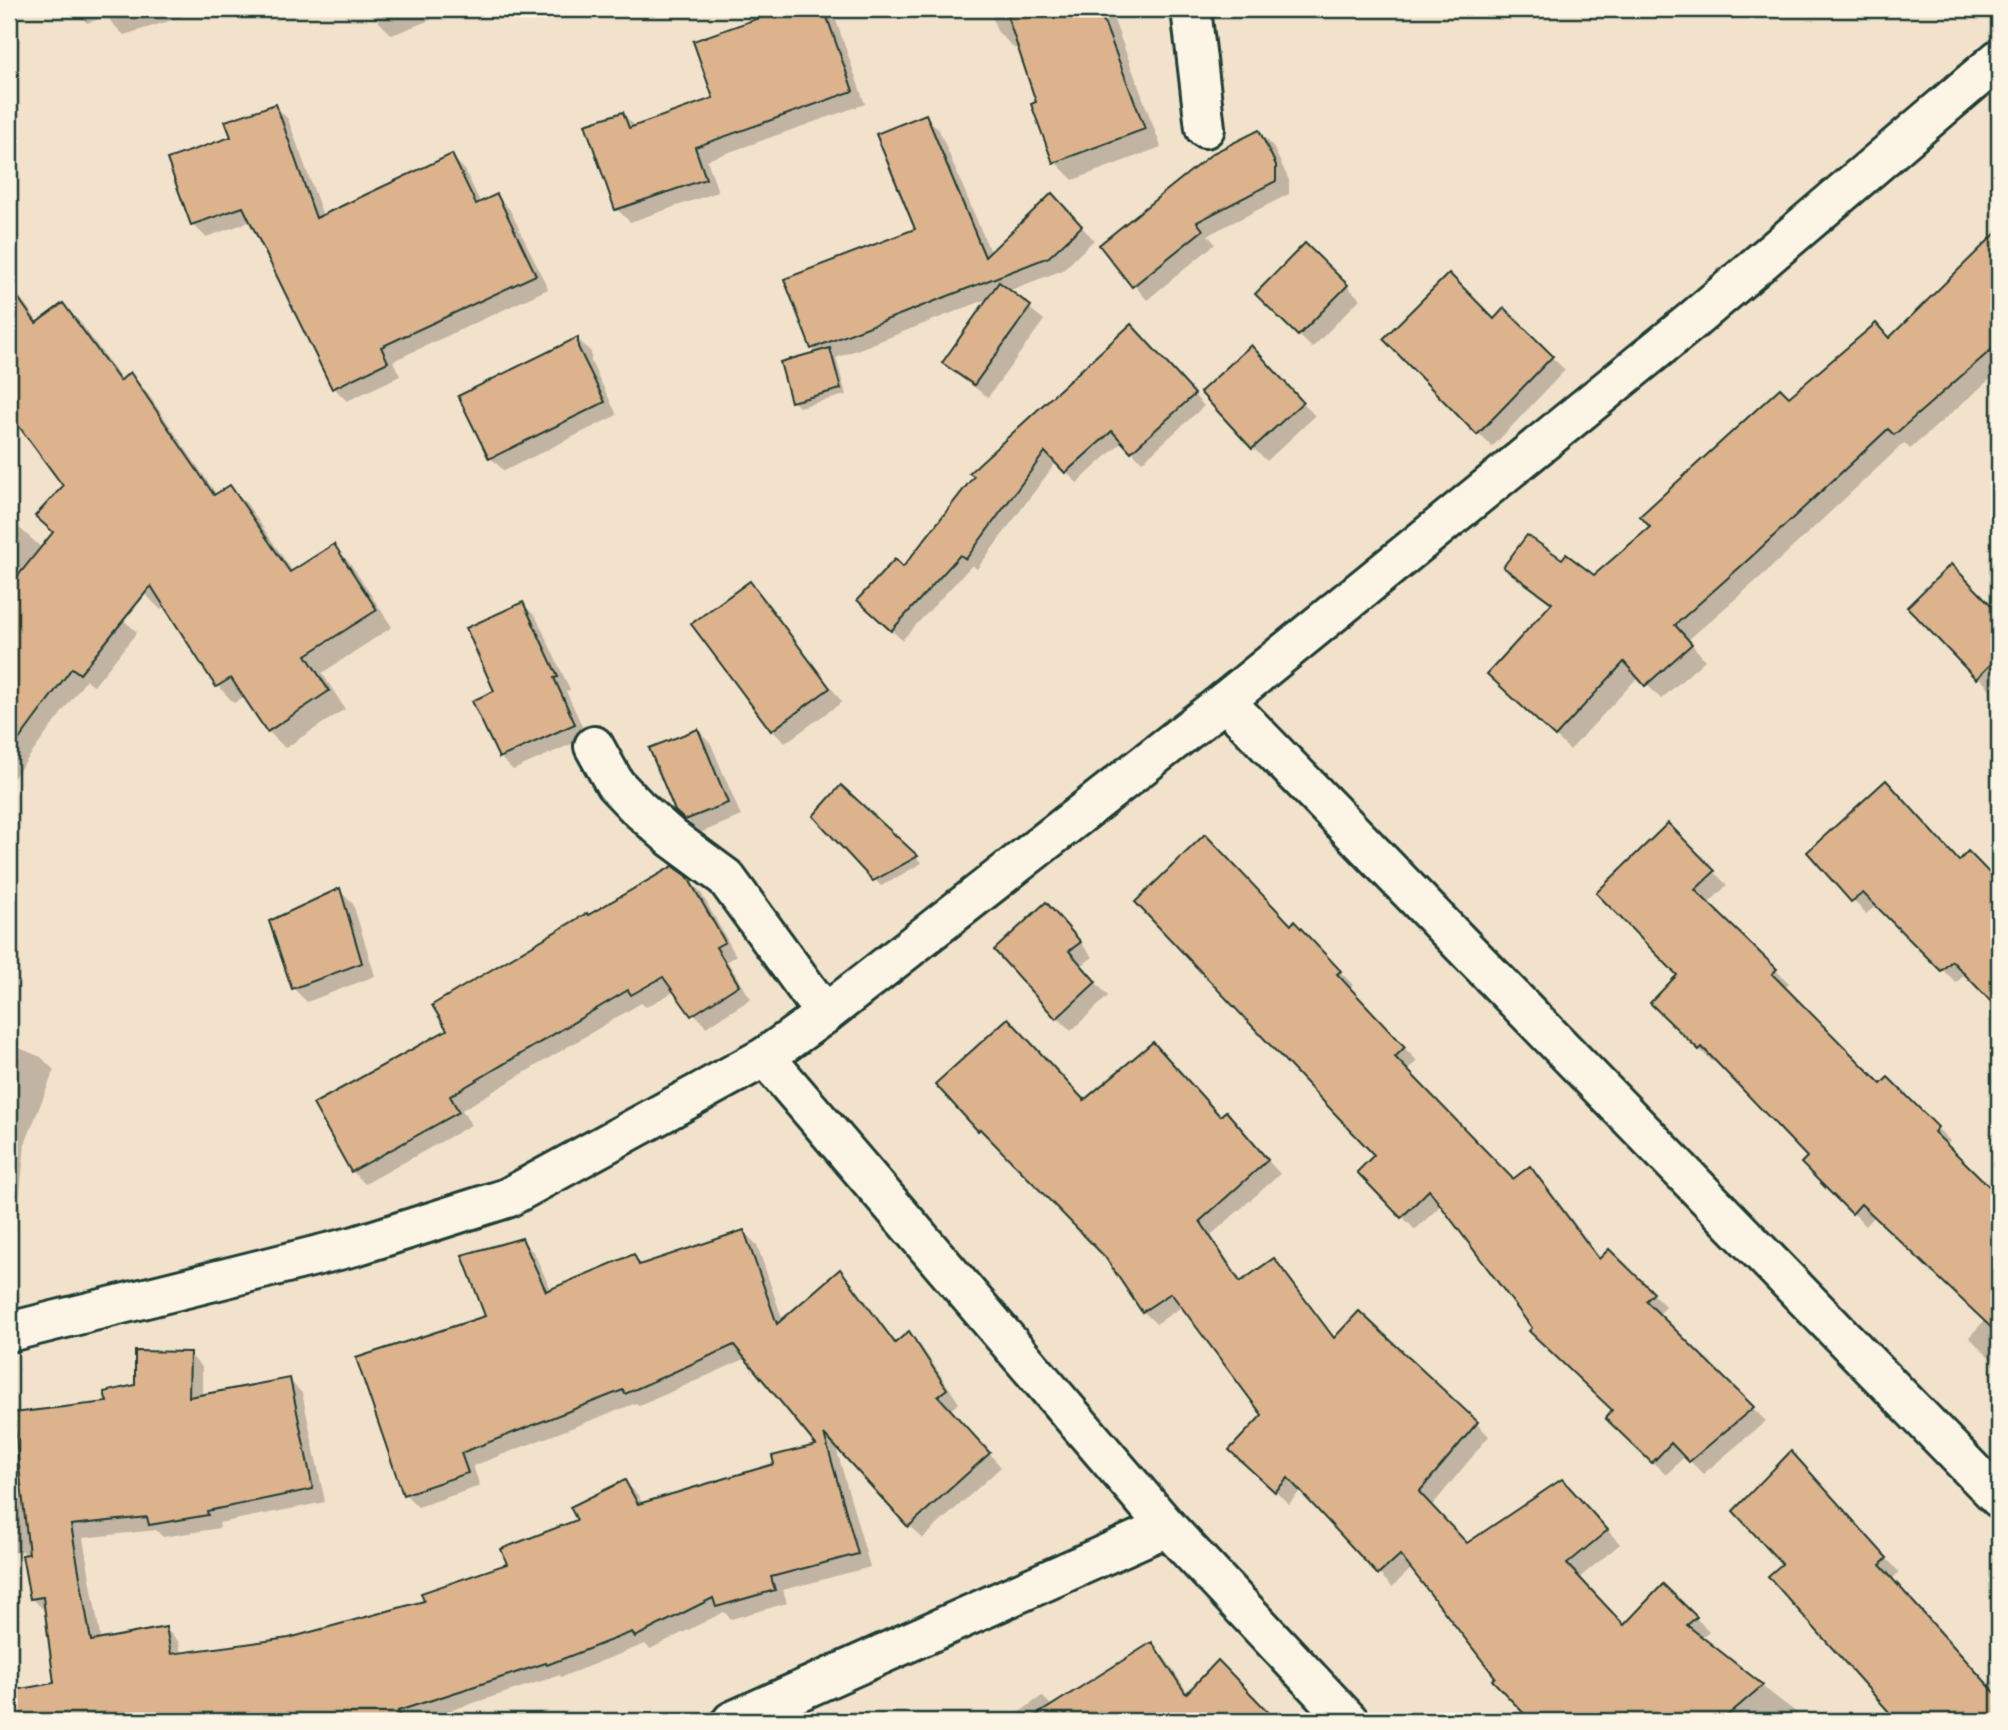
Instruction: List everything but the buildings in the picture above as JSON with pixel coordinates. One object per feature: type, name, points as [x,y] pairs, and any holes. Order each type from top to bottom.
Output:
[{"type":"street","points":[[1191,9],[1205,128]]},
{"type":"street","points":[[9,1332],[355,1246],[508,1198],[765,1057],[825,1014],[1225,701],[1682,329],[1999,59]]},
{"type":"street","points":[[1225,701],[1999,1498]]},
{"type":"street","points":[[594,746],[615,784],[638,808],[672,838],[726,878],[825,1014]]},
{"type":"street","points":[[765,1057],[1167,1527],[1349,1721]]},
{"type":"street","points":[[732,1721],[1167,1527]]}]
